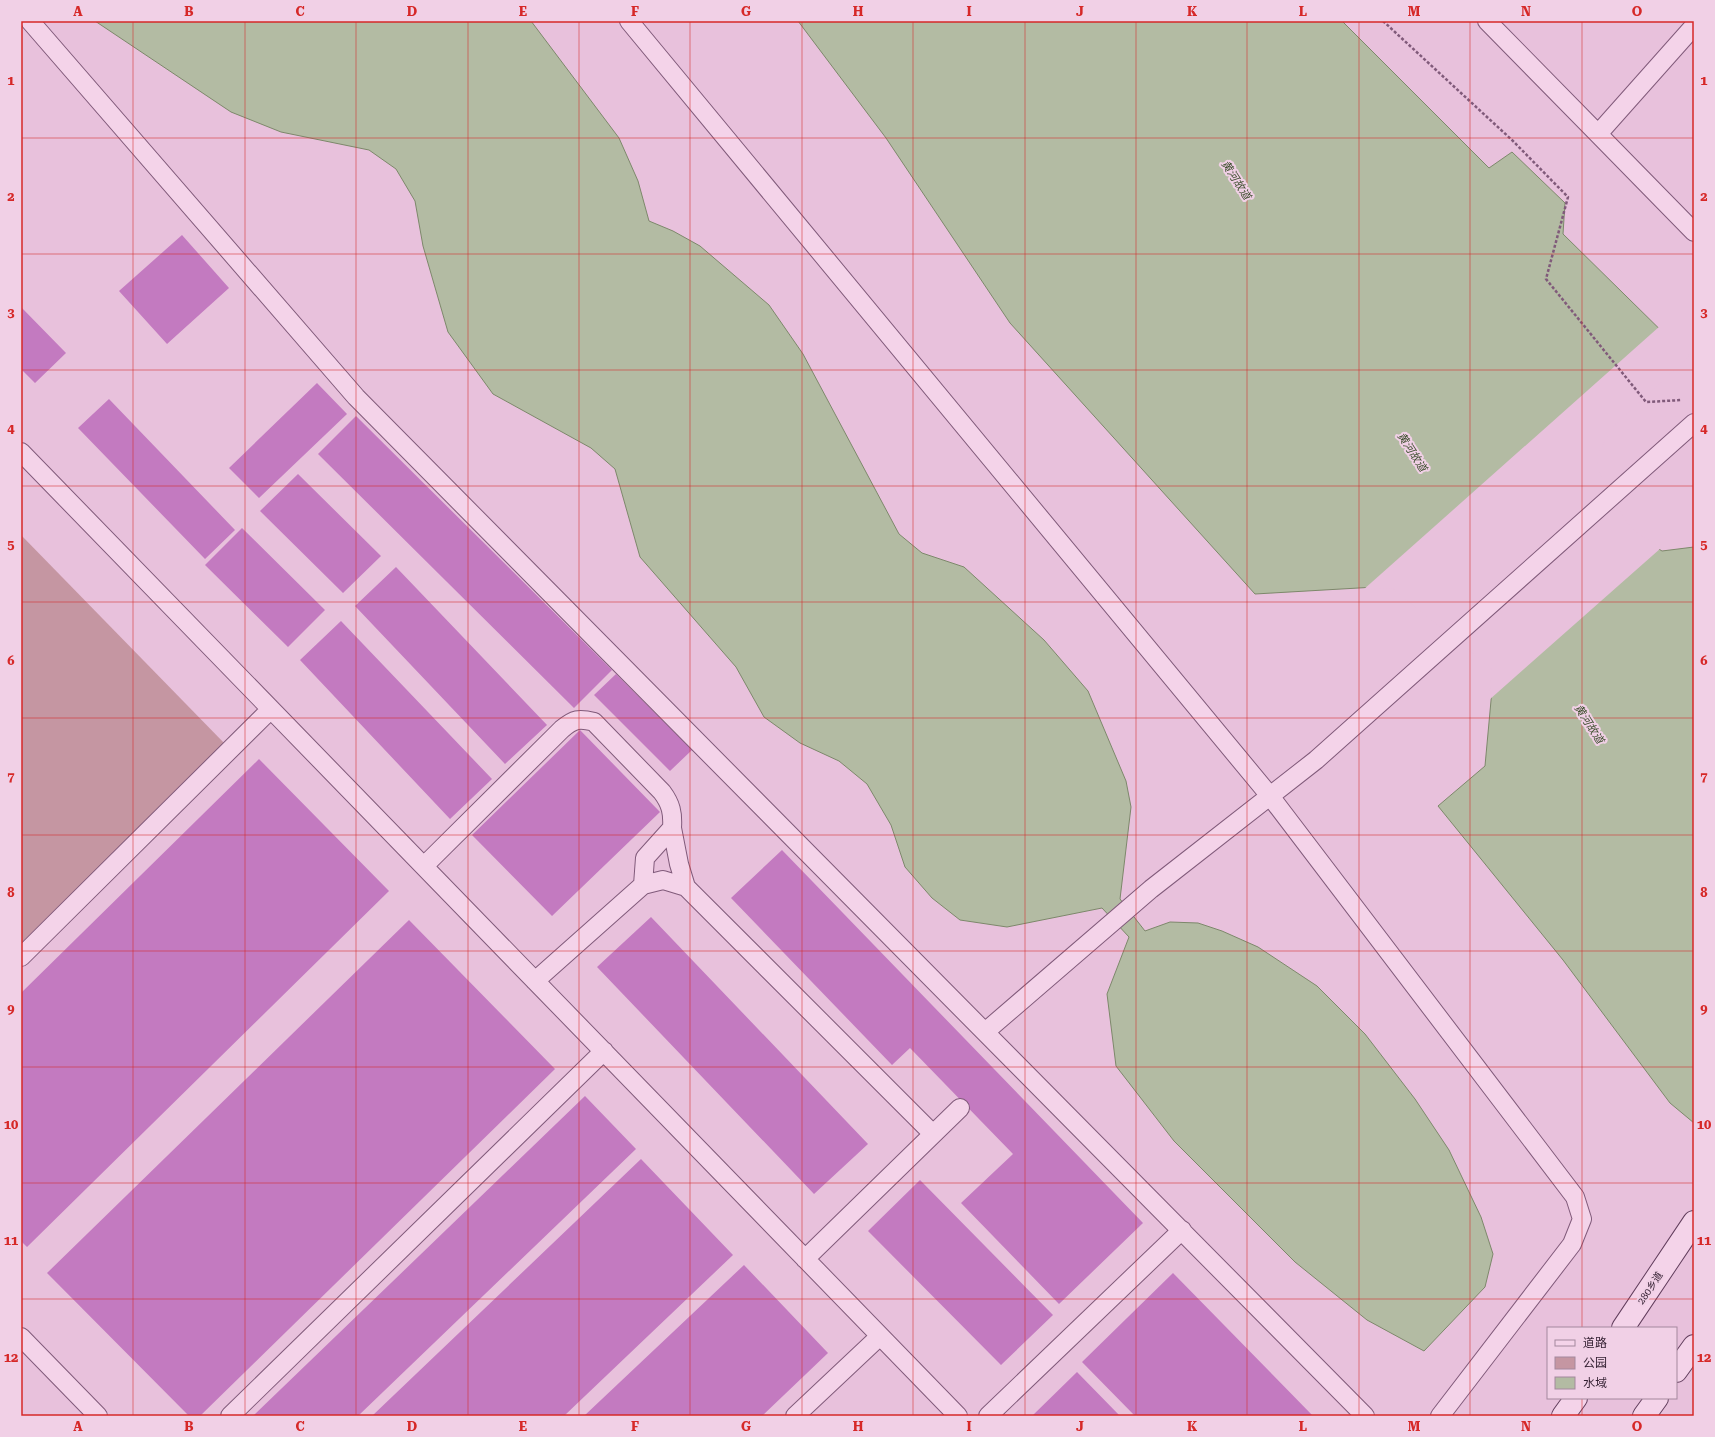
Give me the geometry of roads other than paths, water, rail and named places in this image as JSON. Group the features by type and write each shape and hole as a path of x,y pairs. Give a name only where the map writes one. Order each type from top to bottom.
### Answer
{"main road":[{"name":"280乡道","path":"1624,1327 1694,1222"},
{"path":"1677,1370 1694,1346"},
{"path":"1563,1416 1575,1399"},
{"path":"1644,1416 1656,1399"}],"lane":[{"path":"30,21 356,397 1365,1416"},
{"path":"629,21 1270,796 1575,1197 1582,1219 1572,1244 1440,1416"},
{"path":"1487,21 1694,232"},
{"path":"1598,134 1694,26"},
{"path":"985,1032 1089,940 1151,889 1316,760 1694,423"},
{"path":"21,452 958,1416"},
{"path":"21,957 271,709"},
{"path":"424,866 562,729 571,722 582,718 594,722 662,792 669,802 673,814 672,828 679,864 686,887 933,1134"},
{"path":"643,885 645,858 672,828"},
{"path":"535,981 643,885 663,880 686,887"},
{"path":"230,1416 604,1051"},
{"path":"805,1259 960,1108"},
{"path":"988,1416 1182,1230"},
{"path":"795,1416 880,1336"},
{"path":"21,1337 98,1416"}],"water":[{"path":"95,21 531,21 619,138 638,181 649,221 673,231 700,246 769,305 803,354 899,534 922,553 964,567 1044,640 1088,691 1126,781 1131,807 1120,899 1145,931 1170,922 1198,923 1222,931 1258,947 1317,986 1365,1034 1415,1099 1449,1150 1481,1217 1493,1254 1485,1287 1424,1351 1367,1320 1295,1262 1174,1141 1116,1066 1107,994 1129,937 1102,908 1007,927 960,920 932,898 905,867 891,825 867,784 839,761 800,743 764,717 736,667 640,557 615,469 591,448 493,394 448,332 423,246 415,201 396,169 369,150 281,132 231,112"},
{"name":"黄河故道","path":"798,21 1342,21 1489,168 1512,152 1565,203 1563,234 1687,356 1609,427 1594,459 1603,491 1630,531 1662,551 1694,547 1694,1123 1670,1103 1563,960 1438,806 1485,766 1494,668 1393,586 1255,594 1010,323 886,138"}]}
